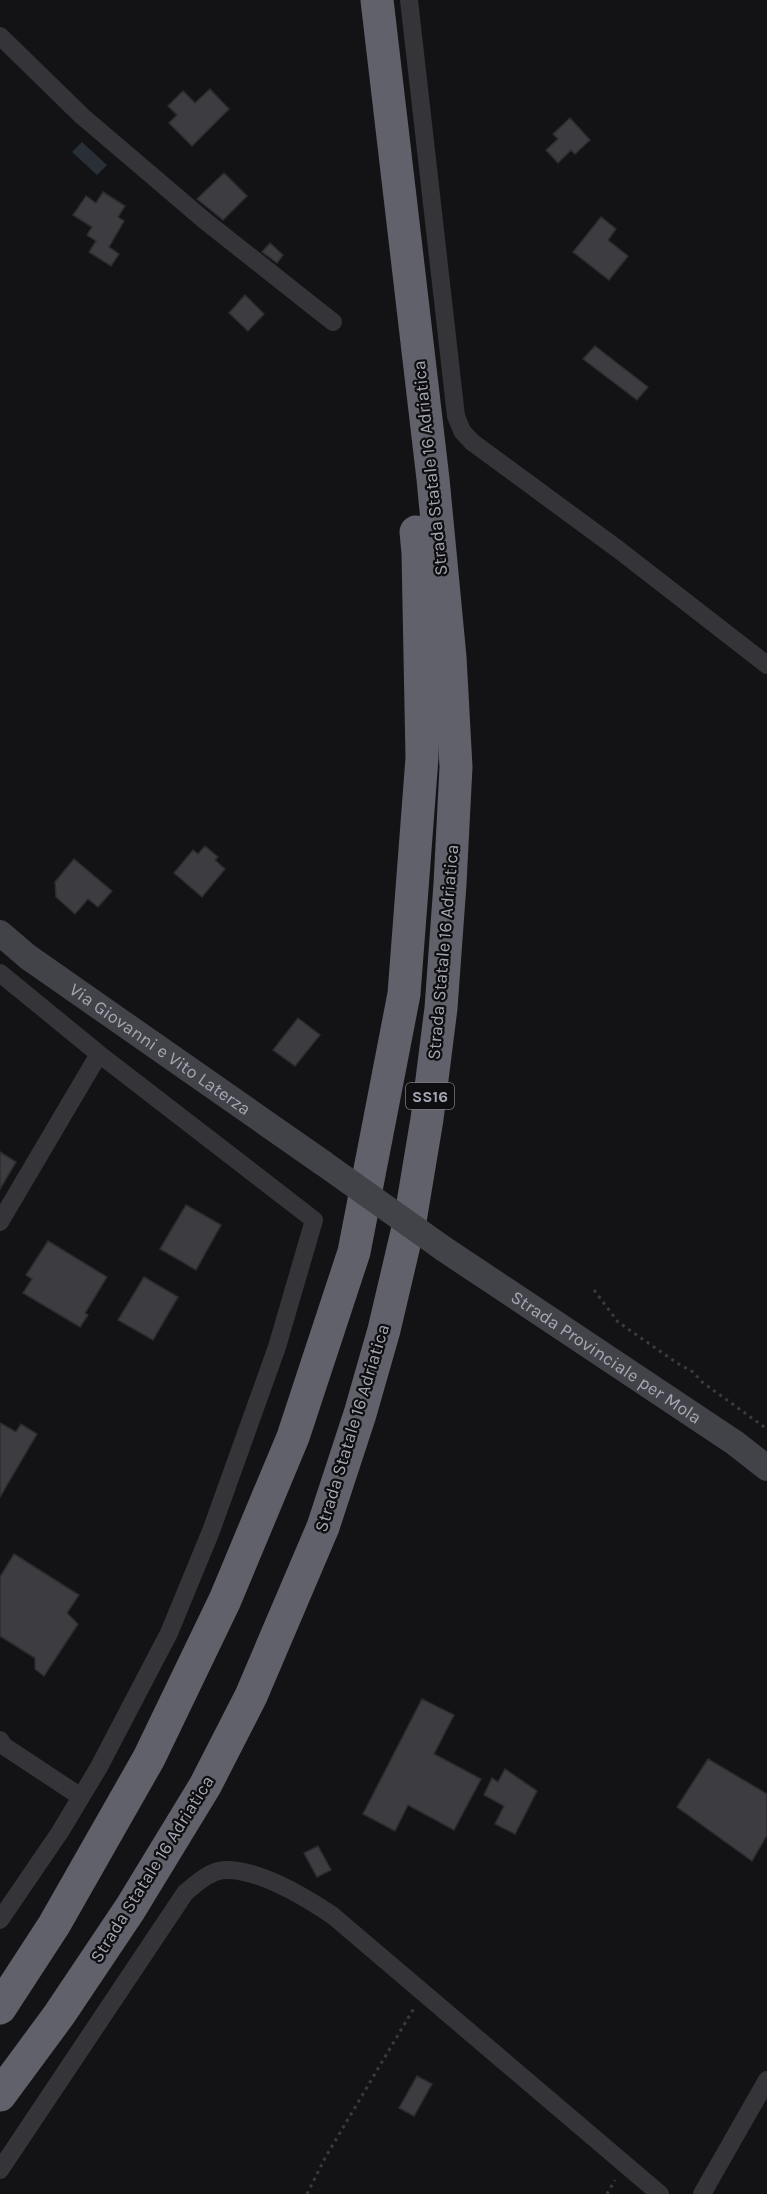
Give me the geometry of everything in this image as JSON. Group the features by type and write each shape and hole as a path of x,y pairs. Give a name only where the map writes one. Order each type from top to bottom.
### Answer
{"highway":[{"name":"Strada Statale 16 Adriatica","path":"0,2008 54,1925 149,1758 225,1600 293,1437 354,1252 404,994 422,758 418,553 398,351 355,0"},
{"name":"Strada Statale 16 Adriatica","path":"0,2095 59,2015 130,1910 205,1786 251,1696 322,1527 360,1414 384,1330 411,1215 427,1119 441,1008 456,767 450,657 432,479 377,0"}],"street":[{"path":"409,0 456,416 462,431 472,442 619,550 767,665"},
{"path":"0,36 90,123 204,220 333,322"},
{"name":"Via Giovanni e Vito Laterza","path":"0,933 28,957 444,1249"},
{"path":"0,973 99,1054 314,1220 277,1347 211,1531 169,1633 99,1767 60,1832 0,1920"},
{"path":"0,1222 99,1054"},
{"name":"Strada Provinciale per Mola","path":"444,1249 735,1443 767,1468"},
{"path":"0,1740 4,1746 81,1797"},
{"path":"0,2170 185,1893 205,1876 224,1870 248,1873 299,1893 332,1915 660,2194"},
{"path":"702,2194 767,2080"}],"path":[{"path":"594,1290 618,1322 693,1372 702,1382 767,1429"},
{"path":"307,2194 325,2158 423,1992"}],"shaded area":[{"path":"82,142 107,165 97,175 72,152"}],"building":[{"path":"210,89 229,109 192,146 169,123 177,115 168,106 183,91 195,103"},
{"path":"570,118 590,140 575,154 571,150 558,163 546,150 558,139 553,134"},
{"path":"224,173 247,196 223,220 197,199"},
{"path":"103,192 125,206 118,217 124,221 109,247 119,254 111,266 89,252 96,241 87,235 92,227 73,215 86,196 96,203"},
{"path":"601,217 616,229 608,240 628,256 609,280 573,252"},
{"path":"270,243 283,255 277,263 262,252"},
{"path":"245,295 264,314 248,331 229,313"},
{"path":"595,346 648,387 637,400 583,359"},
{"path":"205,846 218,857 215,860 225,869 202,897 174,873 193,850 198,854"},
{"path":"74,859 112,891 98,907 88,899 75,914 56,897 55,882"},
{"path":"298,1018 320,1035 295,1066 273,1050"},
{"path":"0,1152 16,1162 0,1189"},
{"path":"186,1205 221,1225 196,1270 160,1249"},
{"path":"48,1241 107,1277 85,1313 88,1315 80,1327 23,1293 32,1279 26,1275"},
{"path":"144,1277 178,1297 153,1340 118,1320"},
{"path":"0,1423 16,1432 21,1424 37,1434 0,1497"},
{"path":"14,1554 79,1595 67,1613 78,1624 44,1676 35,1669 35,1658 0,1636 0,1577"},
{"path":"422,1699 454,1715 434,1754 481,1779 454,1830 408,1805 395,1831 363,1814"},
{"path":"708,1759 767,1794 767,1835 752,1861 677,1807"},
{"path":"505,1769 537,1791 515,1834 495,1824 504,1806 484,1795 492,1778 498,1782"},
{"path":"318,1846 331,1870 317,1877 304,1853"},
{"path":"417,2076 432,2084 414,2116 399,2108"}]}
